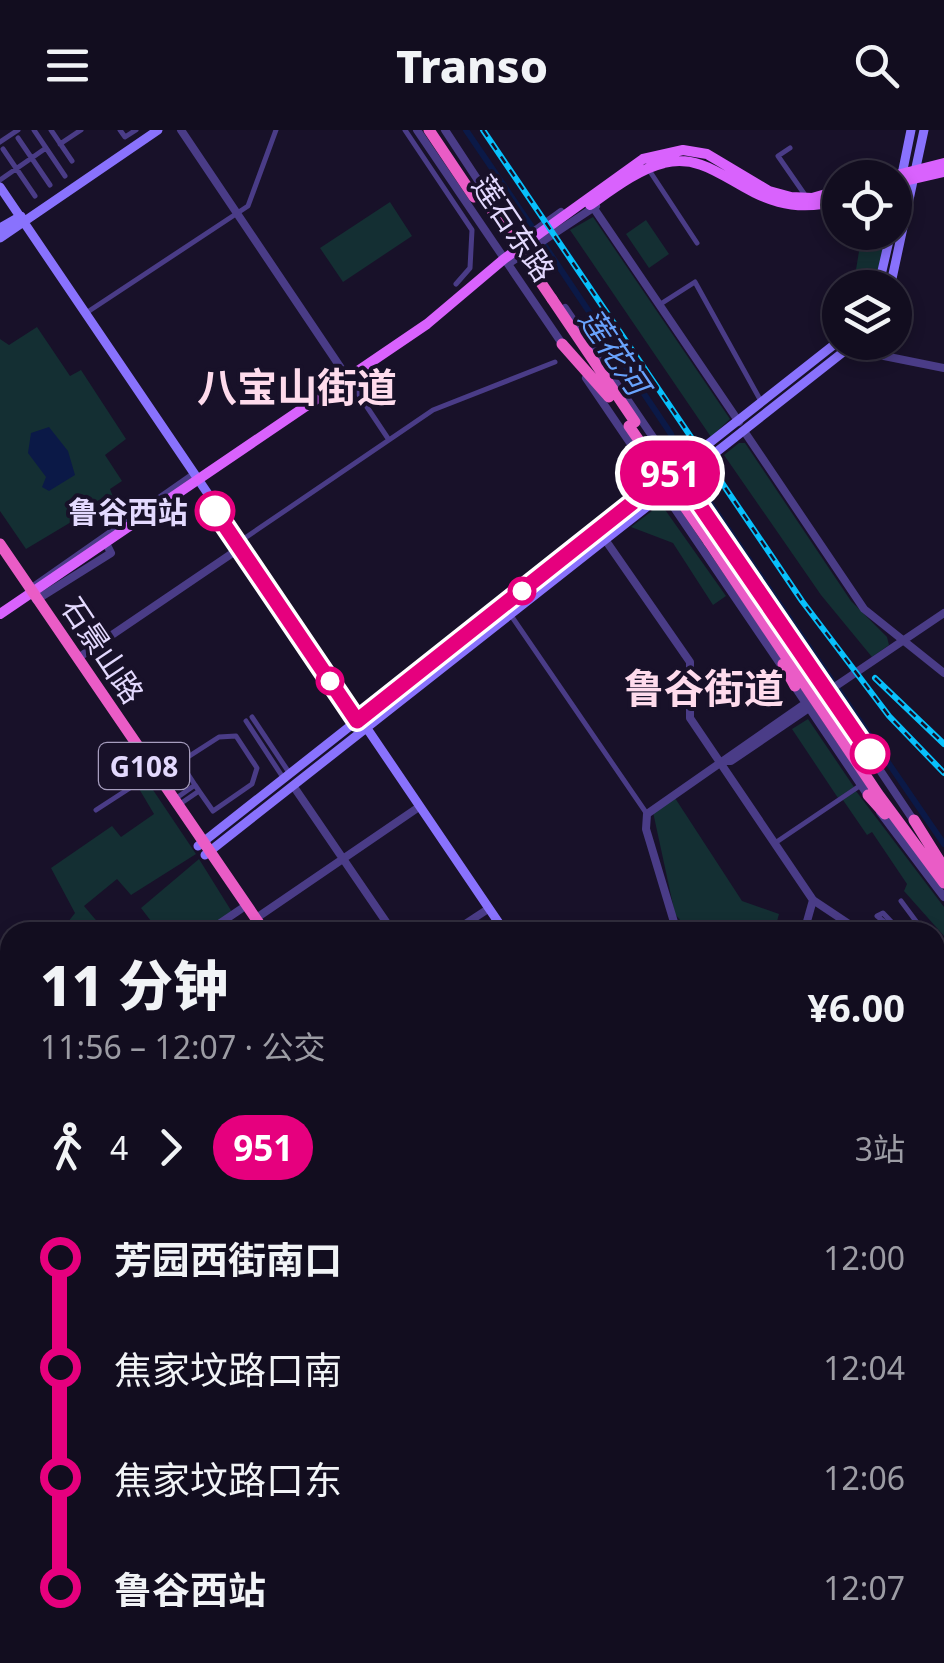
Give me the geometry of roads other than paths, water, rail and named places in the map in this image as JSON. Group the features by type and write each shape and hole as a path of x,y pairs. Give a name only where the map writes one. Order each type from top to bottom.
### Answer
{"highway":[{"name":"莲石东路","path":"429,130 477,194 711,540"},
{"name":"莲石东路","path":"441,130 477,194"},
{"path":"587,340 612,395"},
{"path":"562,344 612,395"},
{"path":"711,540 758,616 921,854"},
{"path":"711,540 944,869"},
{"name":"石景山路","path":"0,544 150,775 251,922"},
{"name":"石景山路","path":"0,552 176,802 251,922"},
{"path":"758,616 794,686"},
{"path":"807,676 857,737"},
{"path":"864,790 944,883"},
{"path":"914,820 944,869"}],"main road":[{"path":"0,238 19,220 147,130"},
{"path":"0,228 19,220 158,130"},
{"path":"907,160 911,130"},
{"path":"912,160 924,130"},
{"path":"0,622 197,481 430,329 506,261 643,160 683,150 708,154 769,190 806,198 822,194"},
{"path":"602,193 674,161 707,166 772,204 792,207 822,203"},
{"path":"912,174 944,163"},
{"path":"912,176 944,172"},
{"path":"0,187 494,922"},
{"path":"19,220 197,481"},
{"path":"742,427 822,354"},
{"path":"814,360 823,370"},
{"path":"204,849 294,786 507,609 678,474 836,360"},
{"path":"0,614 110,550 197,481"},
{"path":"204,849 287,776 604,538 661,488"},
{"path":"364,730 495,922"}],"street":[{"path":"34,130 64,176"},
{"path":"51,130 72,160"},
{"path":"60,144 81,130"},
{"path":"120,130 125,137 136,130"},
{"path":"182,130 389,440"},
{"path":"86,314 248,206 276,130"},
{"path":"405,130 472,230 470,268 456,284"},
{"name":"莲石东路","path":"417,130 864,790 944,896"},
{"name":"莲石东路","path":"441,130 944,860"},
{"path":"34,196 2,146 18,134 50,185"},
{"path":"0,187 16,168 46,148"},
{"path":"790,148 778,156 806,198"},
{"path":"648,170 697,243"},
{"path":"523,248 594,207 602,193"},
{"path":"594,207 864,609 944,673"},
{"path":"659,306 695,282 763,404"},
{"path":"904,360 944,368"},
{"path":"78,658 433,410 555,362"},
{"path":"642,459 660,446"},
{"path":"680,516 698,503"},
{"path":"604,538 690,662 690,718 814,900 846,922"},
{"path":"507,609 647,814 646,829 672,922"},
{"path":"830,693 944,616"},
{"path":"647,814 719,761 808,706"},
{"path":"249,719 287,776"},
{"path":"236,736 256,768 252,784 212,811 197,788 180,762 219,737 236,736"},
{"path":"246,752 263,741"},
{"path":"96,810 150,775"},
{"path":"294,786 386,922"},
{"path":"176,802 197,788"},
{"path":"775,843 864,790"},
{"path":"265,922 343,859 416,809"},
{"path":"807,922 814,900"},
{"path":"901,902 914,922"},
{"path":"222,922 242,909"},
{"path":"467,922 485,910"}],"water":[{"path":"49,427 68,451 75,475 49,491 42,487 46,477 28,453 31,433"}],"waterway":[{"name":"莲花河","path":"466,130 532,227"},
{"name":"莲花河","path":"545,246 671,434 680,459"},
{"name":"莲花河","path":"693,478 944,844"}],"railway":[{"path":"483,130 802,601 889,716 944,773"},
{"path":"875,678 944,744"}],"place":[{"name":"鲁谷西站","path":"215,511"}],"district":[{"name":"八宝山街道","path":"297,386"},
{"name":"鲁谷街道","path":"704,687"}]}
